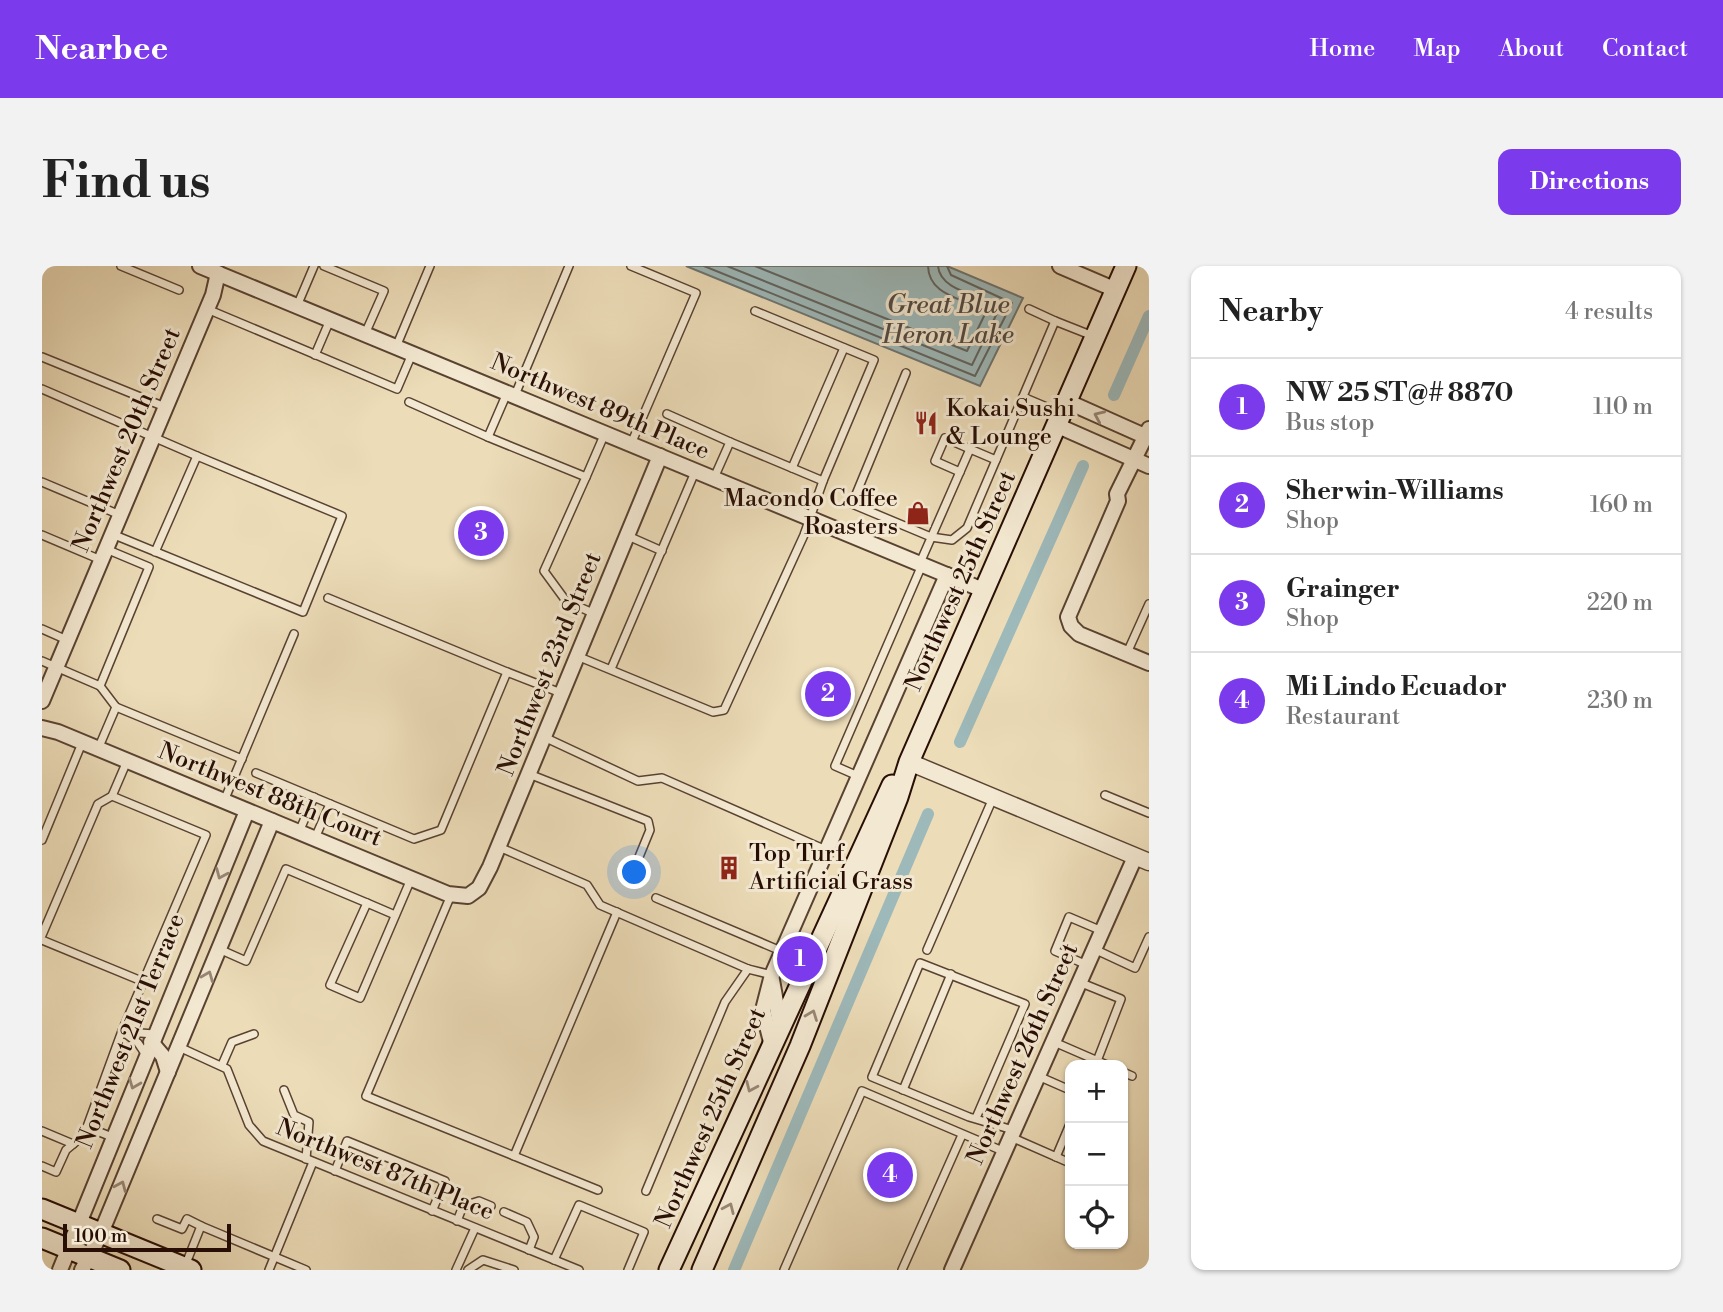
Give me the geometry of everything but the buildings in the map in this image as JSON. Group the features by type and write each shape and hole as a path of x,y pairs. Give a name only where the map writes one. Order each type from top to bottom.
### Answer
{"main road":[{"name":"Northwest 25th Street","path":"702,1270 786,1078 898,797 909,762 1126,266"},
{"name":"Northwest 25th Street","path":"669,1270 886,793 909,762"},
{"path":"780,1024 786,1078"},
{"path":"42,1209 188,1269"},
{"path":"42,1238 68,1248 85,1264 120,1270"}],"street":[{"name":"Northwest 89th Place","path":"200,266 219,270 330,320 983,590"},
{"path":"1060,266 1116,290"},
{"name":"Northwest 20th Street","path":"42,701 206,308 219,270"},
{"path":"1061,413 1148,435 1142,463 1123,498 1118,501 1068,617 1071,626 1079,634 1149,663"},
{"path":"1061,413 1114,450 1142,463"},
{"path":"1114,450 1124,427"},
{"name":"Northwest 23rd Street","path":"451,895 468,896 479,888 499,847 660,456"},
{"path":"771,1042 763,1010 781,951 947,575"},
{"name":"Northwest 88th Court","path":"42,728 98,748 451,895"},
{"path":"909,762 1142,860"},
{"name":"Northwest 21st Terrace","path":"60,1270 76,1223 247,811"},
{"name":"Northwest 21st Terrace","path":"85,1264 101,1233 272,821"},
{"name":"Northwest 26th Street","path":"952,1270 1102,931 1142,860"},
{"path":"772,975 780,1024"},
{"path":"150,1044 163,1056 168,1072"}],"lane":[{"path":"121,266 179,290"},
{"path":"145,276 149,266"},
{"path":"297,306 314,266"},
{"path":"324,266 384,291 365,334"},
{"path":"396,347 430,266"},
{"path":"488,437 511,394 569,266"},
{"path":"631,266 696,293 631,444"},
{"path":"206,308 397,389 412,354"},
{"path":"1029,309 1095,337"},
{"path":"578,656 713,712 724,710 810,517 874,360 755,311"},
{"path":"315,355 330,320"},
{"path":"906,373 852,503 931,537 952,540 964,534 1055,321"},
{"path":"792,468 844,348"},
{"path":"42,357 165,407"},
{"path":"42,389 342,516 303,612 112,534"},
{"path":"1023,397 1061,413"},
{"path":"409,402 586,477"},
{"path":"667,414 823,481"},
{"path":"595,614 566,601 544,570 605,433"},
{"path":"960,472 935,461 945,438 996,460"},
{"path":"714,478 730,442"},
{"path":"858,776 835,766 970,449"},
{"path":"155,552 197,456"},
{"path":"611,669 696,471"},
{"path":"42,482 120,515"},
{"path":"42,535 149,566 100,686"},
{"path":"627,536 662,551"},
{"path":"328,598 562,694"},
{"path":"1127,654 1149,604"},
{"path":"42,629 68,640"},
{"path":"224,802 294,634"},
{"path":"42,662 100,686 116,707 242,759"},
{"path":"256,773 414,839 441,830 507,672"},
{"path":"98,748 116,707"},
{"path":"544,737 638,781 662,778 826,850"},
{"path":"42,840 82,742"},
{"path":"42,935 98,804 112,796 127,761"},
{"path":"529,774 648,821 650,830 632,874"},
{"path":"1105,794 1149,813"},
{"path":"42,1166 56,1172 66,1150 87,1127 94,1101 122,1031 206,835 112,796"},
{"path":"299,833 314,797"},
{"path":"927,950 993,798"},
{"path":"315,839 330,804"},
{"path":"499,847 587,885 600,905 748,969 772,975"},
{"path":"219,949 246,961 286,869 395,915"},
{"path":"367,903 330,985 360,998 411,878"},
{"path":"451,895 366,1096 598,1190"},
{"path":"656,898 781,951"},
{"path":"514,1156 617,912"},
{"path":"1087,965 1055,951 1069,917 1102,931"},
{"path":"1094,949 1135,968 1149,937"},
{"path":"42,940 144,982"},
{"path":"976,1118 1025,1004 920,963 872,1077 1012,1133 1065,1161"},
{"path":"646,1191 725,1002 748,969"},
{"path":"903,1090 951,974"},
{"path":"1079,982 1121,999 1097,1060"},
{"path":"122,1031 150,1044"},
{"path":"122,1031 138,1043 150,1044"},
{"path":"179,1047 222,1065 232,1042 254,1034"},
{"path":"1053,1042 1095,1060"},
{"name":"Northwest 87th Place","path":"222,1065 231,1076 252,1132 263,1142 579,1270"},
{"path":"1128,1074 1132,1076"},
{"path":"1038,1076 1065,1088"},
{"path":"269,1270 309,1161 309,1122 294,1115 284,1090"},
{"path":"784,1270 862,1091 1004,1152"},
{"path":"87,1127 112,1137"},
{"path":"42,1131 73,1144"},
{"path":"902,1270 962,1135"},
{"path":"1056,1157 1065,1136"},
{"path":"335,1171 347,1141 445,1181 432,1211"},
{"path":"457,1221 463,1206 479,1201 491,1206"},
{"path":"554,1260 579,1205 644,1232 628,1270"},
{"path":"504,1212 527,1222 534,1237 529,1250"},
{"path":"157,1219 182,1229 187,1219 306,1270"},
{"path":"188,1269 201,1226"},
{"path":"456,1270 475,1228"},
{"path":"468,1270 483,1260 513,1270"}],"water":[{"name":"Great Blue Heron Lake","path":"686,266 947,266 1023,298 980,386"}],"waterway":[{"path":"1114,395 1149,316"},
{"path":"960,742 1083,466"},
{"path":"734,1270 928,814"}],"place":[{"name":"Kokai Sushi & Lounge","path":"926,423"},
{"name":"Macondo Coffee Roasters","path":"918,513"},
{"name":"Grainger","path":"481,533"},
{"name":"Sherwin-Williams","path":"828,694"},
{"name":"Top Turf Artificial Grass","path":"729,868"},
{"name":"NW 25 ST@# 8870","path":"800,959"},
{"name":"Mi Lindo Ecuador","path":"890,1175"}]}
